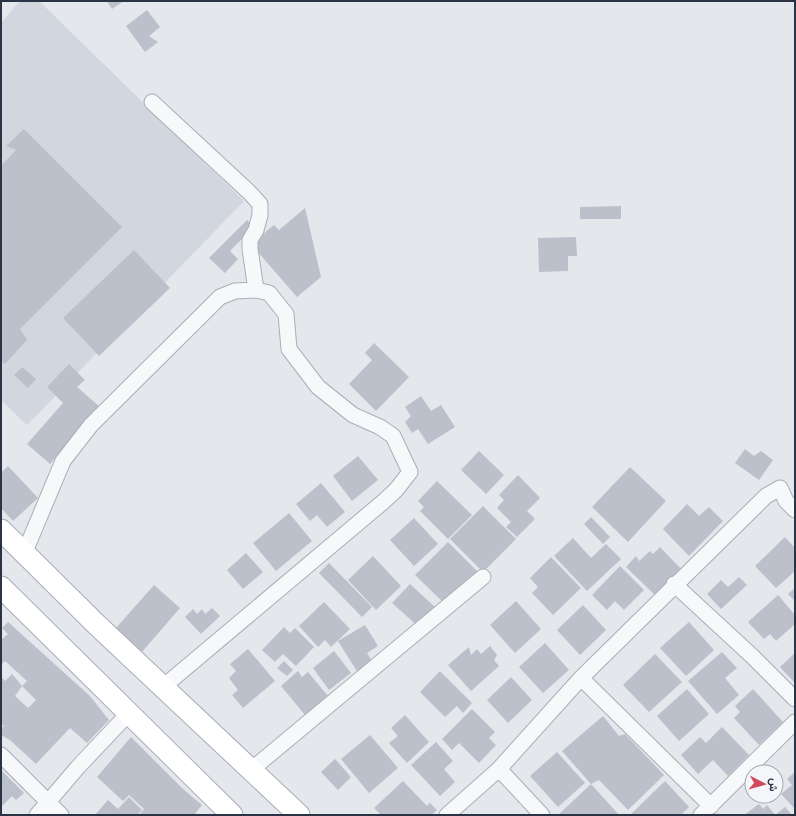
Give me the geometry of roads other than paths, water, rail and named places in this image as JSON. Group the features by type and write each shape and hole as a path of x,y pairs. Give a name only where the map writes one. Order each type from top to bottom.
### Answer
{"street":[{"path":"152,102 260,204 258,222 250,240 256,290"},
{"path":"24,554 63,461 91,425 220,297 235,291 256,290 269,293 286,314 289,348 318,387 353,415 393,436 410,472 396,490 383,502 163,687"},
{"path":"447,815 499,769 581,678 674,584 766,496 780,488 786,501 795,510"},
{"path":"1,530 24,554 163,687 299,815"},
{"path":"251,770 484,577"},
{"path":"674,584 752,656 795,699"},
{"path":"1,588 232,815"},
{"path":"581,678 706,810 795,722"},
{"path":"36,815 128,713"},
{"path":"1,756 61,815"},
{"path":"499,769 542,815"}]}
